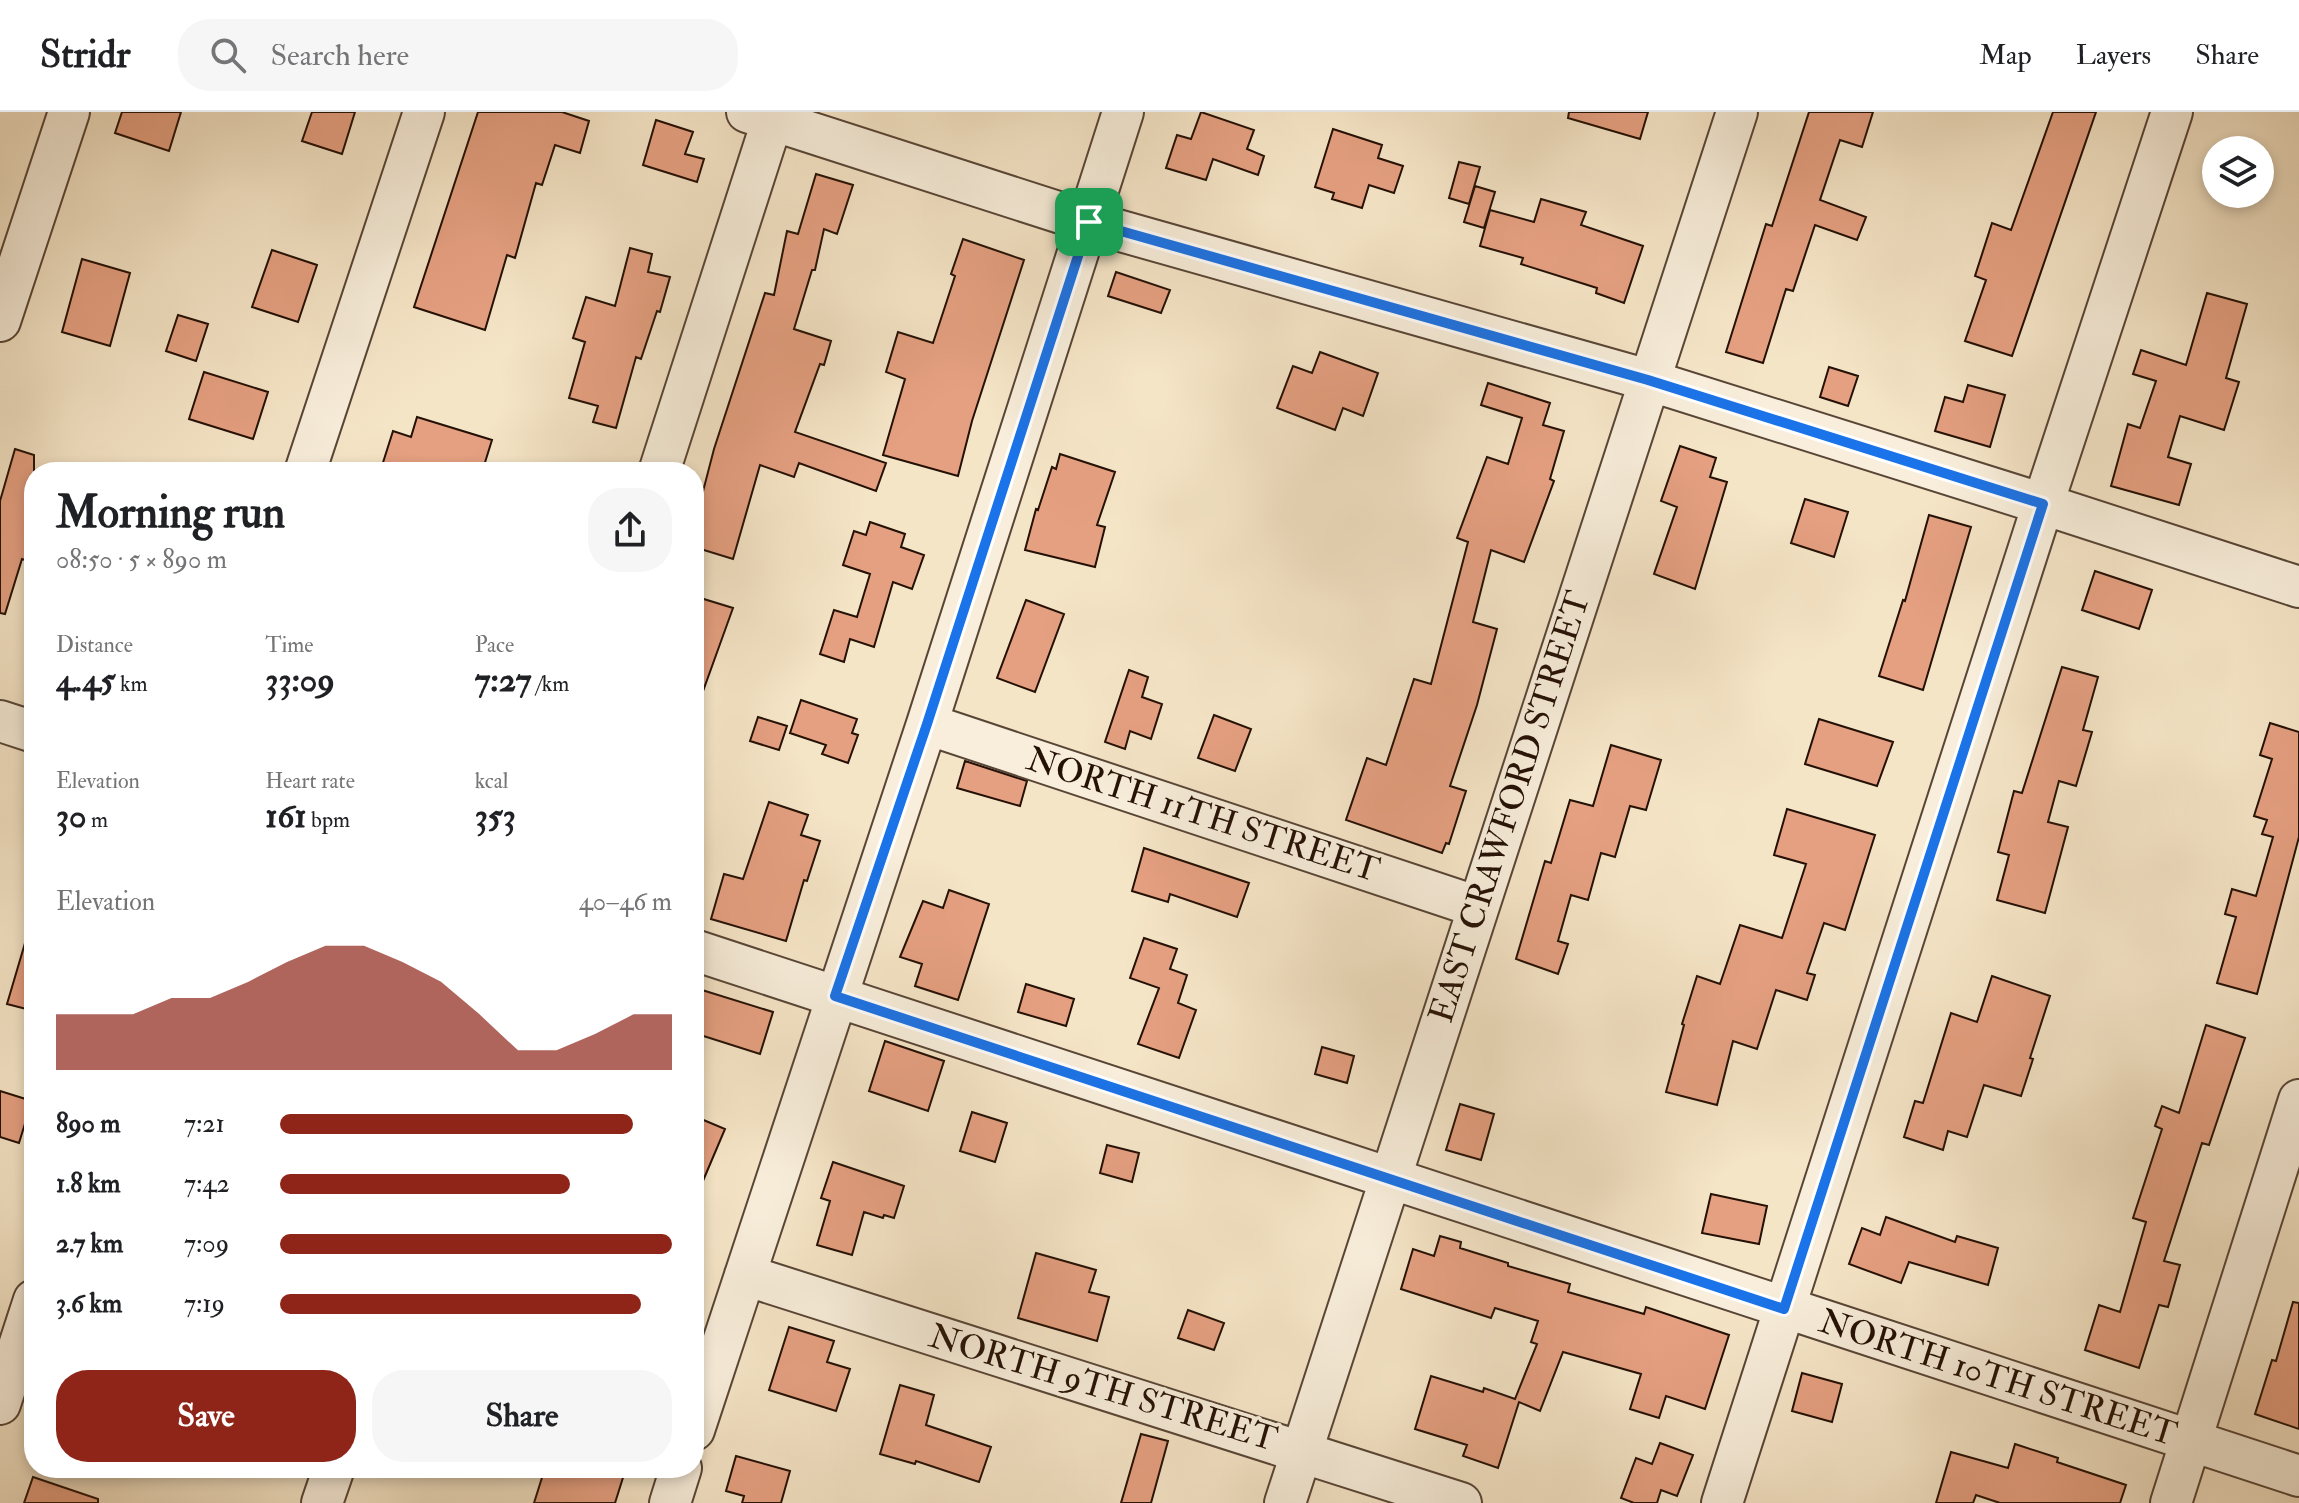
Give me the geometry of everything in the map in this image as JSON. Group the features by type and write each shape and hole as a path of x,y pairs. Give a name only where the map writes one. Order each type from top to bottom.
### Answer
{"street":[{"path":"0,321 8,268 69,112"},
{"path":"308,462 424,112"},
{"path":"704,1400 927,724 1123,112"},
{"name":"EAST CRAWFORD STREET","path":"1285,1503 1737,112"},
{"path":"1722,1503 2172,112"},
{"path":"662,462 765,115 1089,222 1648,380 2299,587"},
{"path":"0,721 24,729"},
{"name":"NORTH 11TH STREET","path":"927,724 1478,907"},
{"name":"NORTH 10TH STREET","path":"704,953 2299,1476"},
{"path":"2171,1503 2299,1100"},
{"name":"NORTH 9TH STREET","path":"745,1275 1461,1503"},
{"path":"0,1404 24,1331"},
{"path":"322,1503 331,1478"},
{"path":"670,1503 678,1478"}],"building":[{"path":"122,112 181,112 169,151 115,133"},
{"path":"312,112 355,112 342,154 302,141"},
{"path":"478,112 562,112 589,121 580,153 555,145 542,185 536,183 515,258 507,255 485,330 414,307"},
{"path":"1201,112 1254,130 1247,149 1264,156 1258,175 1213,159 1206,180 1166,168 1177,135 1191,139"},
{"path":"1569,112 1648,112 1640,139 1568,118"},
{"path":"1809,112 1873,112 1862,147 1840,140 1820,200 1866,217 1857,240 1815,225 1793,291 1786,289 1763,363 1726,352 1766,224 1772,226"},
{"path":"2053,112 2096,112 2012,356 1965,341 1986,280 1975,276 1992,223 2011,230"},
{"path":"656,120 693,132 685,154 704,159 697,182 643,165"},
{"path":"1333,129 1382,145 1378,158 1403,166 1394,193 1369,185 1362,208 1332,199 1334,193 1315,187"},
{"path":"1459,162 1480,167 1469,204 1449,198"},
{"path":"816,174 853,185 837,234 824,229 815,270 812,270 794,329 831,341 795,432 886,463 876,491 799,463 794,477 760,465 733,559 704,550 704,488 765,293 774,295 787,231 798,234"},
{"path":"1475,186 1495,192 1484,228 1464,222"},
{"path":"1541,199 1586,212 1581,225 1643,246 1624,303 1596,293 1597,288 1521,264 1523,258 1480,246 1490,210 1534,222"},
{"path":"963,239 1024,260 972,421 958,476 883,455 905,379 886,372 898,332 933,343 955,276 951,274"},
{"path":"630,248 652,254 648,272 670,277 641,359 636,357 616,428 593,422 598,406 569,398 585,342 573,338 586,297 615,306"},
{"path":"272,250 317,265 298,322 252,307"},
{"path":"82,259 130,273 110,346 62,332"},
{"path":"1116,272 1170,290 1161,313 1108,296"},
{"path":"2207,293 2247,304 2226,378 2239,382 2224,430 2180,416 2168,457 2191,464 2179,505 2111,486 2128,424 2140,428 2156,381 2133,374 2141,350 2186,365"},
{"path":"178,315 208,324 196,361 166,351"},
{"path":"1320,352 1378,373 1363,416 1343,408 1335,430 1277,408 1293,366 1312,373"},
{"path":"1829,367 1858,376 1848,406 1820,397"},
{"path":"204,372 268,392 253,439 189,419"},
{"path":"1488,383 1550,403 1543,425 1564,431 1550,479 1554,481 1524,562 1491,550 1473,622 1497,629 1477,705 1450,786 1466,791 1449,844 1446,843 1442,853 1346,820 1367,758 1386,765 1414,679 1431,684 1468,542 1457,538 1487,457 1508,464 1522,418 1481,405"},
{"path":"1968,385 2005,395 1990,447 1935,431 1945,397 1963,402"},
{"path":"417,417 492,440 485,462 383,462 393,431 411,437"},
{"path":"1680,446 1716,458 1710,477 1727,482 1695,589 1654,574 1677,507 1661,501"},
{"path":"15,449 34,455 34,462 24,462 24,560 5,614 0,613 0,501"},
{"path":"1060,454 1115,472 1097,525 1105,527 1095,567 1025,550 1036,509"},
{"path":"1805,499 1848,512 1834,557 1791,543"},
{"path":"1929,515 1971,527 1923,690 1879,676 1905,601"},
{"path":"870,522 905,534 901,547 924,555 912,589 893,582 874,647 850,639 844,662 820,654 834,610 857,617 870,574 843,565 854,531 866,535"},
{"path":"2095,571 2152,590 2139,629 2082,610"},
{"path":"704,599 733,608 704,688"},
{"path":"1026,600 1064,614 1035,692 997,678"},
{"path":"2062,667 2098,677 2083,730 2092,732 2076,786 2059,781 2048,822 2068,827 2045,913 1997,900 2009,855 1998,852 2014,791 2022,793"},
{"path":"1129,670 1148,677 1142,697 1162,704 1151,739 1130,731 1125,749 1105,742"},
{"path":"801,700 857,719 852,733 858,735 848,763 822,754 826,745 790,733"},
{"path":"1214,715 1251,729 1235,771 1198,758"},
{"path":"758,717 787,726 779,750 750,741"},
{"path":"1819,719 1893,742 1877,786 1805,764"},
{"path":"2270,723 2299,732 2299,837 2257,994 2217,983 2236,917 2225,914 2232,889 2256,896 2273,837 2262,834 2267,820 2254,816 2272,759 2260,755"},
{"path":"1611,745 1661,760 1646,810 1630,806 1615,857 1601,853 1588,900 1571,895 1558,941 1568,944 1558,974 1516,959 1545,861 1551,863 1570,800 1593,806"},
{"path":"965,761 1027,781 1020,806 957,788"},
{"path":"769,802 808,815 801,835 820,841 807,881 804,880 786,941 711,919 724,874 743,879"},
{"path":"1787,809 1875,835 1845,930 1824,923 1807,973 1815,975 1807,1000 1776,990 1757,1049 1733,1041 1717,1105 1666,1092 1697,976 1720,984 1740,925 1782,938 1806,864 1774,855"},
{"path":"1144,848 1249,883 1237,917 1170,894 1168,902 1132,891"},
{"path":"949,890 989,904 958,1000 915,986 922,964 900,957 923,901 943,908"},
{"path":"1144,938 1177,949 1170,969 1187,975 1178,1003 1196,1010 1179,1058 1138,1044 1159,988 1130,978"},
{"path":"24,947 24,1008 7,1004"},
{"path":"1992,976 2050,996 2021,1096 1984,1085 1967,1137 1948,1131 1943,1150 1904,1137 1915,1101 1923,1103 1951,1013 1977,1022"},
{"path":"1026,984 1074,999 1066,1026 1018,1012"},
{"path":"704,991 773,1012 760,1054 704,1036"},
{"path":"2206,1025 2245,1038 2209,1145 2202,1143 2164,1261 2180,1265 2168,1307 2159,1305 2139,1368 2085,1350 2099,1305 2120,1312 2146,1222 2133,1218 2162,1129 2155,1126 2162,1106 2179,1113"},
{"path":"885,1041 944,1061 928,1111 869,1091"},
{"path":"1322,1047 1354,1056 1347,1083 1315,1074"},
{"path":"0,1091 24,1098 24,1127 19,1143 0,1137"},
{"path":"1460,1104 1494,1114 1481,1160 1446,1150"},
{"path":"972,1112 1007,1123 995,1162 960,1151"},
{"path":"704,1120 725,1129 704,1178"},
{"path":"1107,1145 1139,1153 1132,1182 1100,1173"},
{"path":"833,1162 904,1186 894,1218 864,1212 852,1255 817,1245 830,1201 821,1198"},
{"path":"1711,1194 1767,1206 1759,1244 1702,1233"},
{"path":"1886,1217 1955,1242 1957,1236 1998,1248 1988,1285 1909,1262 1901,1283 1849,1264 1862,1228 1880,1235"},
{"path":"1440,1236 1461,1242 1460,1248 1508,1263 1508,1266 1570,1284 1568,1292 1644,1314 1646,1307 1729,1335 1705,1409 1666,1396 1659,1418 1630,1409 1641,1374 1563,1352 1540,1411 1519,1402 1498,1468 1463,1456 1467,1445 1415,1429 1431,1376 1483,1392 1484,1388 1515,1399 1537,1344 1531,1342 1538,1321 1495,1308 1491,1318 1401,1289 1413,1249 1434,1256"},
{"path":"1036,1253 1096,1270 1089,1292 1109,1297 1097,1341 1018,1318"},
{"path":"2293,1302 2299,1303 2299,1429 2255,1414 2272,1360 2276,1361"},
{"path":"1188,1310 1224,1323 1214,1350 1178,1338"},
{"path":"789,1327 834,1341 827,1362 850,1369 836,1411 769,1390"},
{"path":"1802,1373 1842,1384 1832,1422 1792,1411"},
{"path":"900,1385 934,1395 926,1425 991,1447 979,1482 916,1461 915,1464 880,1454"},
{"path":"1141,1434 1168,1441 1151,1503 1121,1503"},
{"path":"1660,1443 1693,1455 1677,1496 1661,1490 1657,1503 1634,1503 1621,1498 1636,1458 1652,1464"},
{"path":"2015,1444 2126,1485 2120,1503 2000,1503 1976,1495 1973,1503 1936,1503 1951,1452 2008,1468"},
{"path":"736,1456 790,1471 781,1503 742,1503 744,1496 726,1491"},
{"path":"33,1478 98,1499 98,1503 24,1503"},
{"path":"542,1478 623,1478 615,1503 534,1503"}],"route":[{"path":"1089,222 1648,380 2043,504 1784,1309 835,996 927,724 1089,222"}]}
